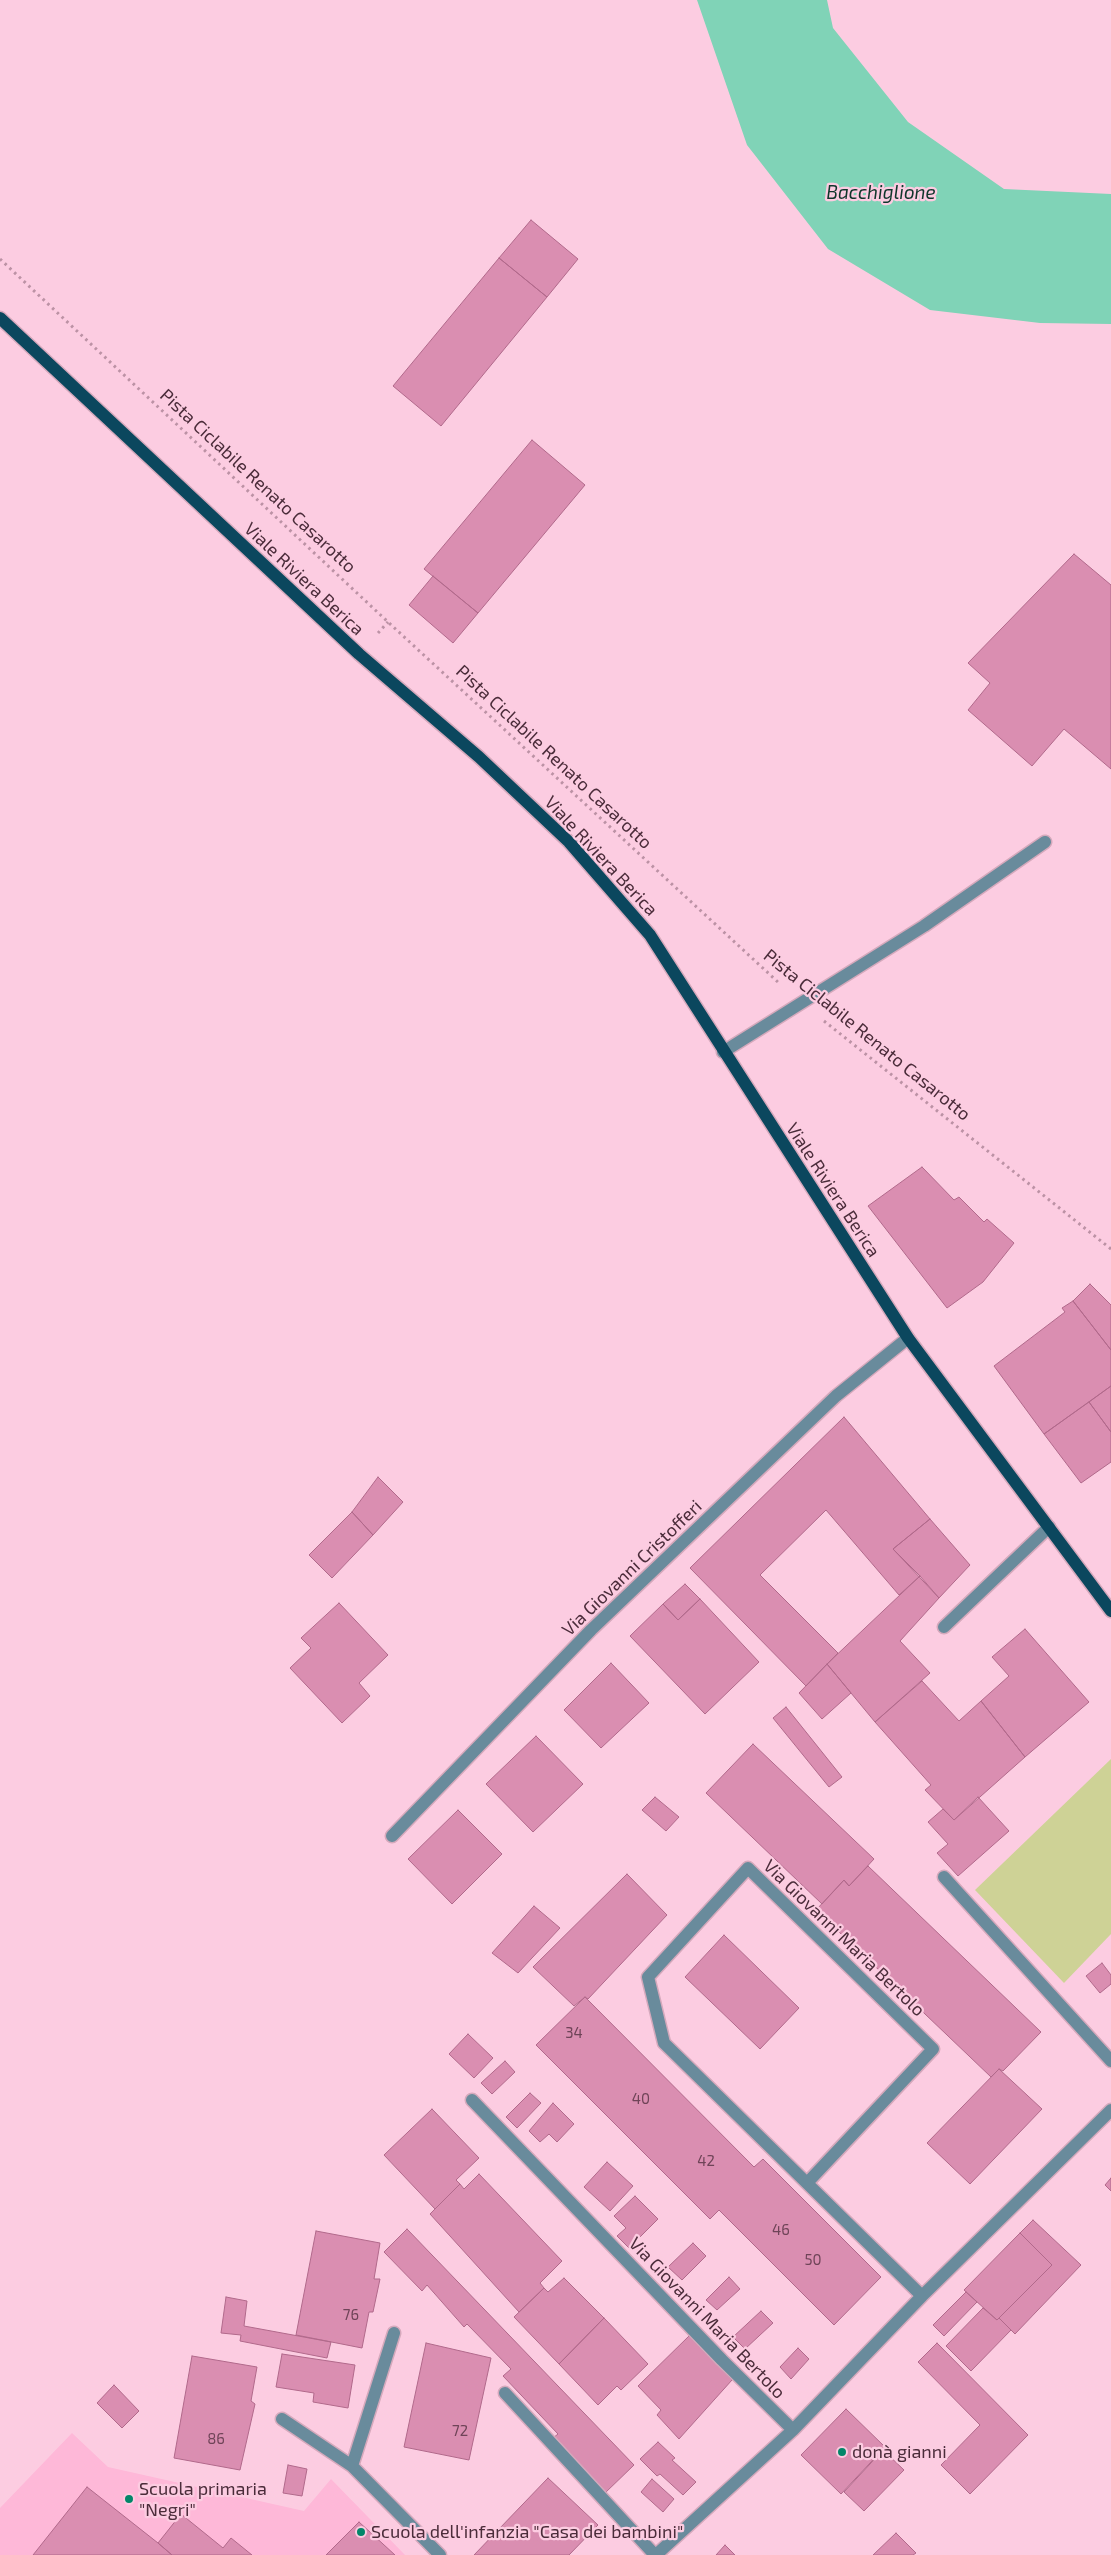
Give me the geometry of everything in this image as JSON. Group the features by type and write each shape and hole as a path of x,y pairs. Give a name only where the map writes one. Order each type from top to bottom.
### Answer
{"main road":[{"name":"Viale Riviera Berica","path":"0,318 359,654 479,757 569,842 650,935 723,1052 908,1338 1111,1611"}],"street":[{"path":"723,1052 924,926 1045,842"},
{"name":"Via Giovanni Cristofferi","path":"392,1836 605,1617 836,1396 908,1338"},
{"path":"944,1627 1049,1526"},
{"name":"Via Giovanni Maria Bertolo","path":"808,2182 933,2049 748,1868 648,1977 664,2043 808,2182 922,2296"},
{"path":"944,1877 1111,2061"},
{"name":"Via Giovanni Maria Bertolo","path":"472,2100 722,2360 793,2430"},
{"path":"505,2393 656,2555 793,2430 922,2296 1111,2110"},
{"path":"352,2466 394,2333"},
{"path":"282,2419 352,2466 440,2555"}],"path":[{"name":"Pista Ciclabile Renato Casarotto","path":"0,259 395,629 802,1004 1111,1249"}],"shaded area":[{"path":"1111,1759 1111,1934 1064,1983 975,1890"},
{"name":"Scuola primaria \"Negri\"","path":"72,2433 108,2467 304,2511 331,2479 405,2555 0,2555 0,2508"}],"water":[{"name":"Bacchiglione","path":"697,0 827,0 833,28 908,122 1004,189 1111,194 1111,324 1040,323 930,310 828,249 747,145"}],"building":[{"path":"531,220 578,259 547,297 499,258"},
{"path":"499,258 547,297 441,426 393,386"},
{"path":"532,440 585,485 478,613 424,569"},
{"path":"1074,554 1111,585 1111,769 1064,729 1032,766 968,710 990,683 968,663"},
{"path":"433,576 478,613 453,643 409,605"},
{"path":"922,1167 954,1200 959,1197 984,1222 987,1219 1014,1243 983,1282 947,1308 868,1206"},
{"path":"1090,1284 1111,1305 1111,1350 1073,1301"},
{"path":"1073,1301 1111,1350 1111,1386 1044,1434 994,1366 1065,1312 1062,1308"},
{"path":"1111,1386 1111,1432 1089,1402"},
{"path":"1089,1402 1111,1432 1111,1462 1081,1483 1044,1434"},
{"path":"844,1417 930,1519 893,1549 920,1576 899,1595 826,1510 760,1575 838,1653 806,1686 690,1568"},
{"path":"378,1477 403,1502 373,1535 352,1512"},
{"path":"352,1512 373,1535 332,1578 309,1555"},
{"path":"930,1519 970,1565 939,1598 893,1549"},
{"path":"920,1576 939,1598 900,1641 930,1673 875,1722 827,1664"},
{"path":"685,1584 700,1599 678,1620 663,1604"},
{"path":"700,1599 759,1662 705,1714 630,1636 663,1604 678,1620"},
{"path":"339,1603 388,1655 359,1683 370,1696 342,1723 290,1668 311,1648 301,1638"},
{"path":"1025,1629 1089,1702 1025,1757 981,1701 1009,1676 992,1657"},
{"path":"611,1663 649,1703 601,1748 564,1710"},
{"path":"827,1664 851,1693 822,1719 799,1693"},
{"path":"922,1681 959,1721 981,1701 1025,1757 954,1820 925,1790 931,1785 875,1722"},
{"path":"786,1707 842,1777 829,1787 773,1718"},
{"path":"536,1736 583,1784 533,1832 486,1784"},
{"path":"753,1744 874,1859 849,1886 844,1880 822,1904 706,1793"},
{"path":"655,1797 679,1817 666,1831 642,1810"},
{"path":"978,1797 1009,1831 958,1876 937,1853 948,1844 928,1822 943,1809 954,1820"},
{"path":"458,1810 502,1854 452,1904 408,1859"},
{"path":"868,1866 1041,2032 1003,2071 999,2069 991,2077 816,1910 844,1880 849,1886"},
{"path":"627,1874 667,1915 588,1999 585,1997 574,2006 533,1967"},
{"path":"534,1906 560,1928 518,1973 492,1953"},
{"path":"724,1935 799,2008 760,2049 685,1977"},
{"path":"1102,1963 1111,1975 1111,1984 1100,1993 1086,1976"},
{"path":"585,1997 754,2167 763,2159 881,2277 834,2325 719,2210 710,2219 536,2045"},
{"path":"468,2034 493,2058 474,2078 449,2054"},
{"path":"505,2061 515,2072 492,2094 481,2083"},
{"path":"999,2069 1042,2109 970,2184 927,2143"},
{"path":"530,2093 541,2103 517,2128 506,2117"},
{"path":"553,2103 574,2124 557,2142 549,2134 540,2142 529,2131"},
{"path":"432,2109 479,2158 456,2180 460,2184 435,2209 384,2155"},
{"path":"607,2162 633,2186 610,2211 584,2187"},
{"path":"479,2174 562,2261 540,2283 544,2288 519,2312 430,2214 460,2184 464,2189"},
{"path":"1111,2178 1111,2191 1105,2185"},
{"path":"635,2196 658,2219 629,2248 617,2236 626,2228 614,2216"},
{"path":"1033,2220 1081,2265 1015,2334 999,2318 1052,2265 1020,2233"},
{"path":"407,2229 634,2465 605,2493 553,2438 558,2434 503,2376 511,2369 467,2324 464,2327 427,2285 422,2291 384,2252"},
{"path":"316,2231 380,2243 374,2279 380,2279 373,2312 369,2312 362,2348 296,2335"},
{"path":"1020,2233 1052,2265 997,2320 964,2290"},
{"path":"693,2243 706,2256 682,2280 668,2267"},
{"path":"729,2277 740,2289 717,2310 706,2300"},
{"path":"564,2278 604,2318 559,2364 514,2317 544,2288 548,2292"},
{"path":"966,2292 977,2302 944,2336 933,2325"},
{"path":"226,2297 247,2301 244,2326 331,2342 327,2358 240,2341 241,2335 221,2333"},
{"path":"983,2308 997,2320 999,2318 1011,2330 971,2371 946,2346"},
{"path":"761,2311 773,2323 745,2349 733,2337"},
{"path":"604,2318 648,2364 621,2390 617,2386 598,2405 559,2364"},
{"path":"689,2336 732,2380 679,2439 657,2415 661,2410 638,2386"},
{"path":"426,2343 491,2358 469,2460 404,2447"},
{"path":"937,2343 1028,2435 970,2494 941,2465 980,2425 918,2362"},
{"path":"798,2348 809,2359 791,2379 780,2367"},
{"path":"282,2354 355,2365 348,2408 313,2402 314,2393 276,2387"},
{"path":"192,2356 257,2367 251,2401 255,2404 240,2470 174,2458"},
{"path":"114,2385 139,2411 122,2428 97,2403"},
{"name":"donà gianni","path":"846,2409 885,2447 841,2494 801,2455"},
{"path":"658,2442 675,2458 672,2460 696,2482 683,2495 660,2474 657,2476 640,2459"},
{"path":"883,2450 904,2470 864,2511 844,2492"},
{"path":"288,2465 307,2469 302,2496 283,2493"},
{"path":"548,2478 598,2525 569,2555 474,2555"},
{"path":"652,2479 674,2499 663,2512 641,2492"},
{"path":"87,2487 158,2543 172,2555 33,2555"},
{"path":"181,2514 223,2548 231,2538 252,2555 172,2555 158,2543"},
{"path":"359,2522 395,2555 326,2555"},
{"path":"896,2533 916,2553 913,2555 873,2555"},
{"path":"725,2545 735,2555 716,2555"}],"place":[{"name":"donà gianni","path":"842,2452"},
{"name":"Scuola primaria \"Negri\"","path":"129,2499"},
{"name":"Scuola dell'infanzia \"Casa dei bambini\"","path":"361,2532"}]}
